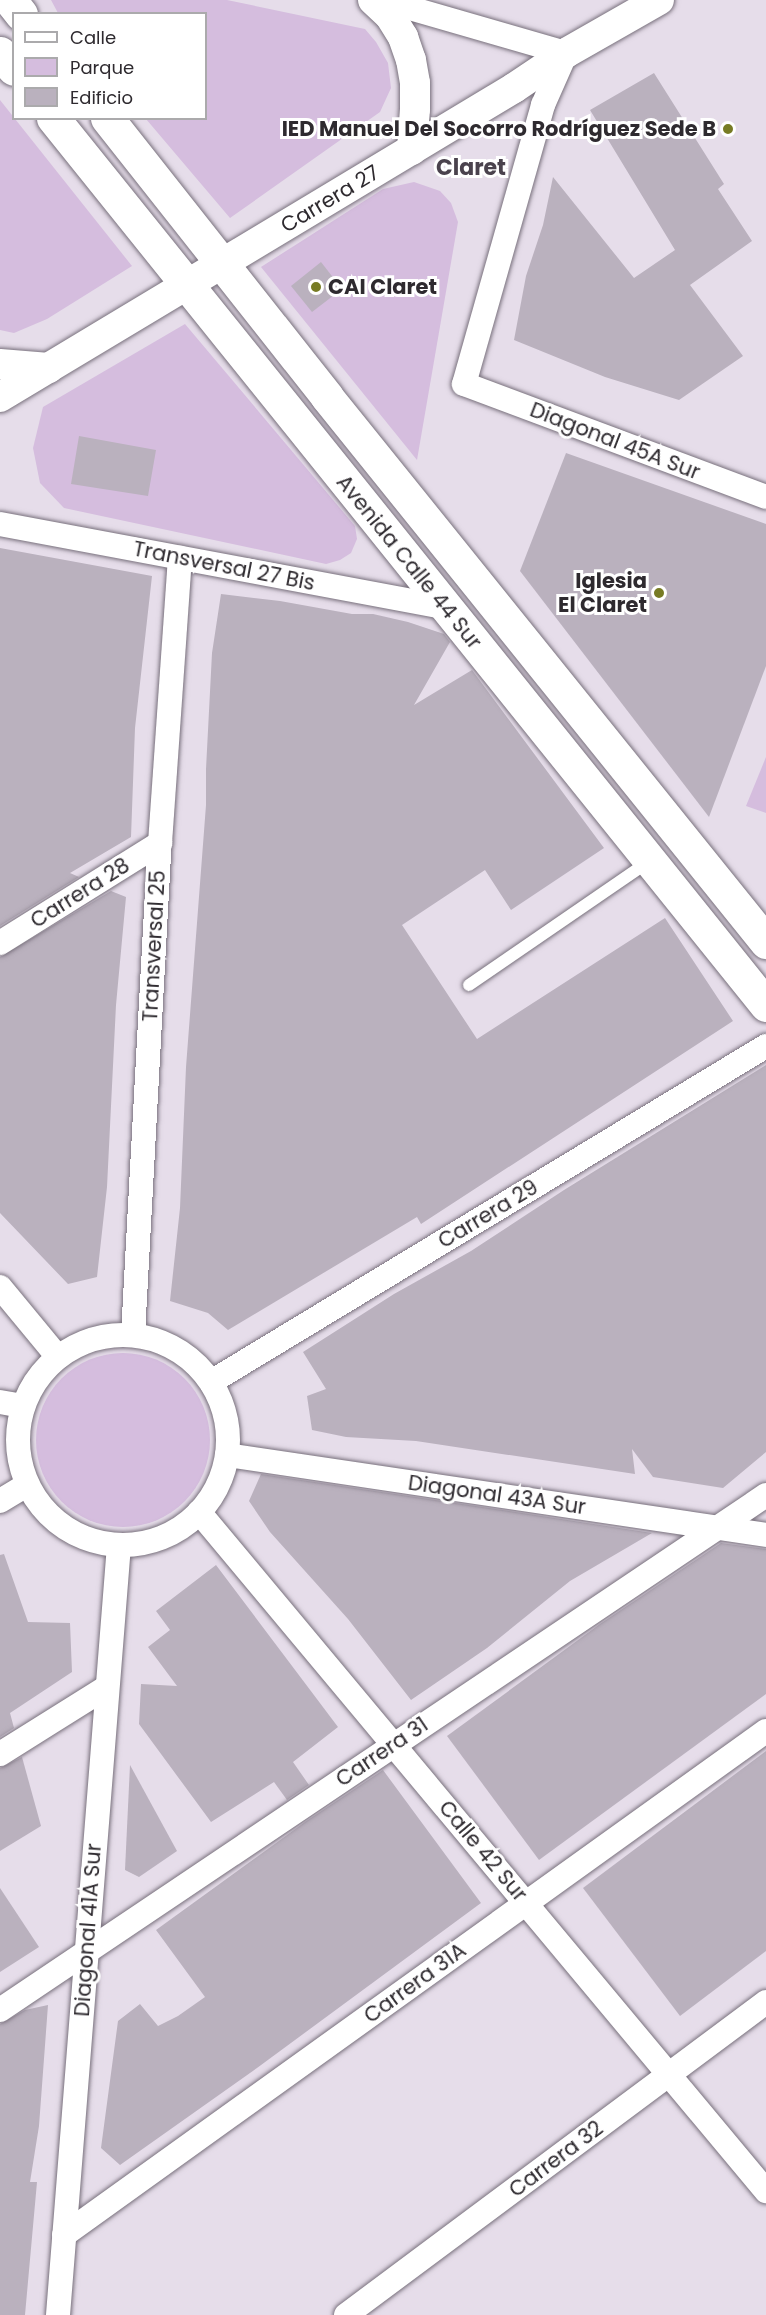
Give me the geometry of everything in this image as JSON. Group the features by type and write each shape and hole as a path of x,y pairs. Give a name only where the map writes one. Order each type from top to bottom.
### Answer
{"main road":[{"path":"10,0 19,12"},
{"path":"0,53 12,67"},
{"name":"Avenida Calle 44 Sur","path":"55,120 766,1005"},
{"name":"Avenida Calle 44 Sur","path":"109,120 766,942"}],"street":[{"path":"373,0 390,16 399,30 411,60 415,100 412,150"},
{"path":"382,0 566,54"},
{"name":"Carrera 27","path":"0,398 412,150 566,54 659,0"},
{"name":"Diagonal 45A Sur","path":"566,54 543,105 464,384 766,497"},
{"path":"0,364 49,368"},
{"name":"Transversal 27 Bis","path":"0,524 447,609"},
{"name":"Transversal 25","path":"133,1335 160,843 180,558"},
{"name":"Carrera 28","path":"0,944 160,843"},
{"name":"Carrera 29","path":"211,1382 766,1046"},
{"path":"0,1287 58,1357"},
{"path":"133,1335 164,1343 190,1359 211,1382 222,1405 228,1430 227,1455 218,1486 200,1512 176,1531 167,1535 148,1542 118,1545 89,1540 63,1527 42,1509 27,1485 18,1460 11,1404 58,1357 81,1344 107,1336 133,1335"},
{"name":"Diagonal 43A Sur","path":"227,1455 766,1535"},
{"path":"0,1501 27,1485"},
{"name":"Carrera 31","path":"0,2010 766,1495"},
{"name":"Calle 42 Sur","path":"200,1512 766,2191"},
{"name":"Diagonal 41A Sur","path":"58,2315 118,1545"},
{"path":"0,1754 107,1687"},
{"name":"Carrera 31A","path":"64,2235 766,1731"},
{"name":"Carrera 32","path":"346,2315 766,2002"}],"lane":[{"path":"469,985 649,862"}],"green space":[{"path":"51,0 227,0 365,29 376,42 388,63 391,88 380,112 230,218 147,120 207,120 207,12 57,12"},
{"path":"0,100 12,115 12,120 16,120 132,266 47,319 14,333 0,330"},
{"path":"414,182 440,191 451,203 458,222 417,460 261,267 383,189"},
{"path":"185,324 355,526 357,539 351,553 340,560 326,564 64,508 40,483 33,448 43,407"},
{"path":"766,757 766,813 746,806"},
{"path":"123,1353 156,1360 171,1368 184,1379 195,1392 203,1407 210,1440 203,1473 195,1488 184,1501 171,1512 156,1520 123,1527 90,1520 75,1512 62,1501 51,1488 43,1473 36,1440 43,1407 51,1392 62,1379 75,1368 90,1360"}],"building":[{"path":"654,73 724,184 718,189 752,241 690,285 743,356 679,400 605,377 514,340 526,276 543,225 553,177 634,278 675,250 590,110"},
{"name":"CAI Claret","path":"321,262 342,289 312,312 291,286"},
{"path":"79,436 156,450 148,496 71,484"},
{"path":"566,453 766,524 766,666 709,817 520,571"},
{"path":"0,548 152,576 135,728 131,837 70,873 79,877 0,926"},
{"path":"221,594 280,601 352,614 373,614 444,634 450,642 414,705 472,670 604,848 511,910 485,870 402,925 477,1039 665,918 733,1021 421,1224 417,1217 228,1330 208,1313 170,1301 180,1208 186,1067 206,805 212,653"},
{"path":"111,891 126,897 116,1005 107,1187 97,1277 68,1284 0,1213 0,957"},
{"path":"766,1065 766,1452 723,1488 653,1477 632,1449 635,1474 416,1441 346,1437 312,1430 307,1396 326,1389 303,1352 394,1294 471,1251 564,1190"},
{"path":"261,1474 652,1533 570,1581 487,1648 411,1700 348,1619 270,1532 249,1501"},
{"path":"721,1543 766,1549 766,1694 539,1860 447,1736 600,1624"},
{"path":"4,1554 28,1622 70,1623 72,1672 10,1713 14,1728 0,1737 0,1555"},
{"path":"216,1565 338,1727 293,1762 309,1785 287,1800 274,1782 211,1822 139,1724 141,1684 177,1686 148,1647 170,1630 156,1611"},
{"path":"766,1751 766,1951 680,2016 583,1888"},
{"path":"22,1757 41,1826 0,1851 0,1768"},
{"path":"130,1765 177,1851 139,1877 125,1870"},
{"path":"383,1770 481,1903 257,2068 120,2165 101,2148 118,2021 140,2004 158,2026 178,2016 205,1997 156,1930 305,1822"},
{"path":"0,1888 39,1947 0,1972"},
{"path":"48,2005 39,2126 30,2182 37,2182 25,2315 0,2315 0,2024 25,2010"}],"place":[{"name":"IED Manuel Del Socorro Rodríguez Sede B","path":"728,129"},
{"name":"CAI Claret","path":"316,287"},
{"name":"Iglesia El Claret","path":"659,593"}],"district":[{"name":"Claret","path":"471,168"}]}
